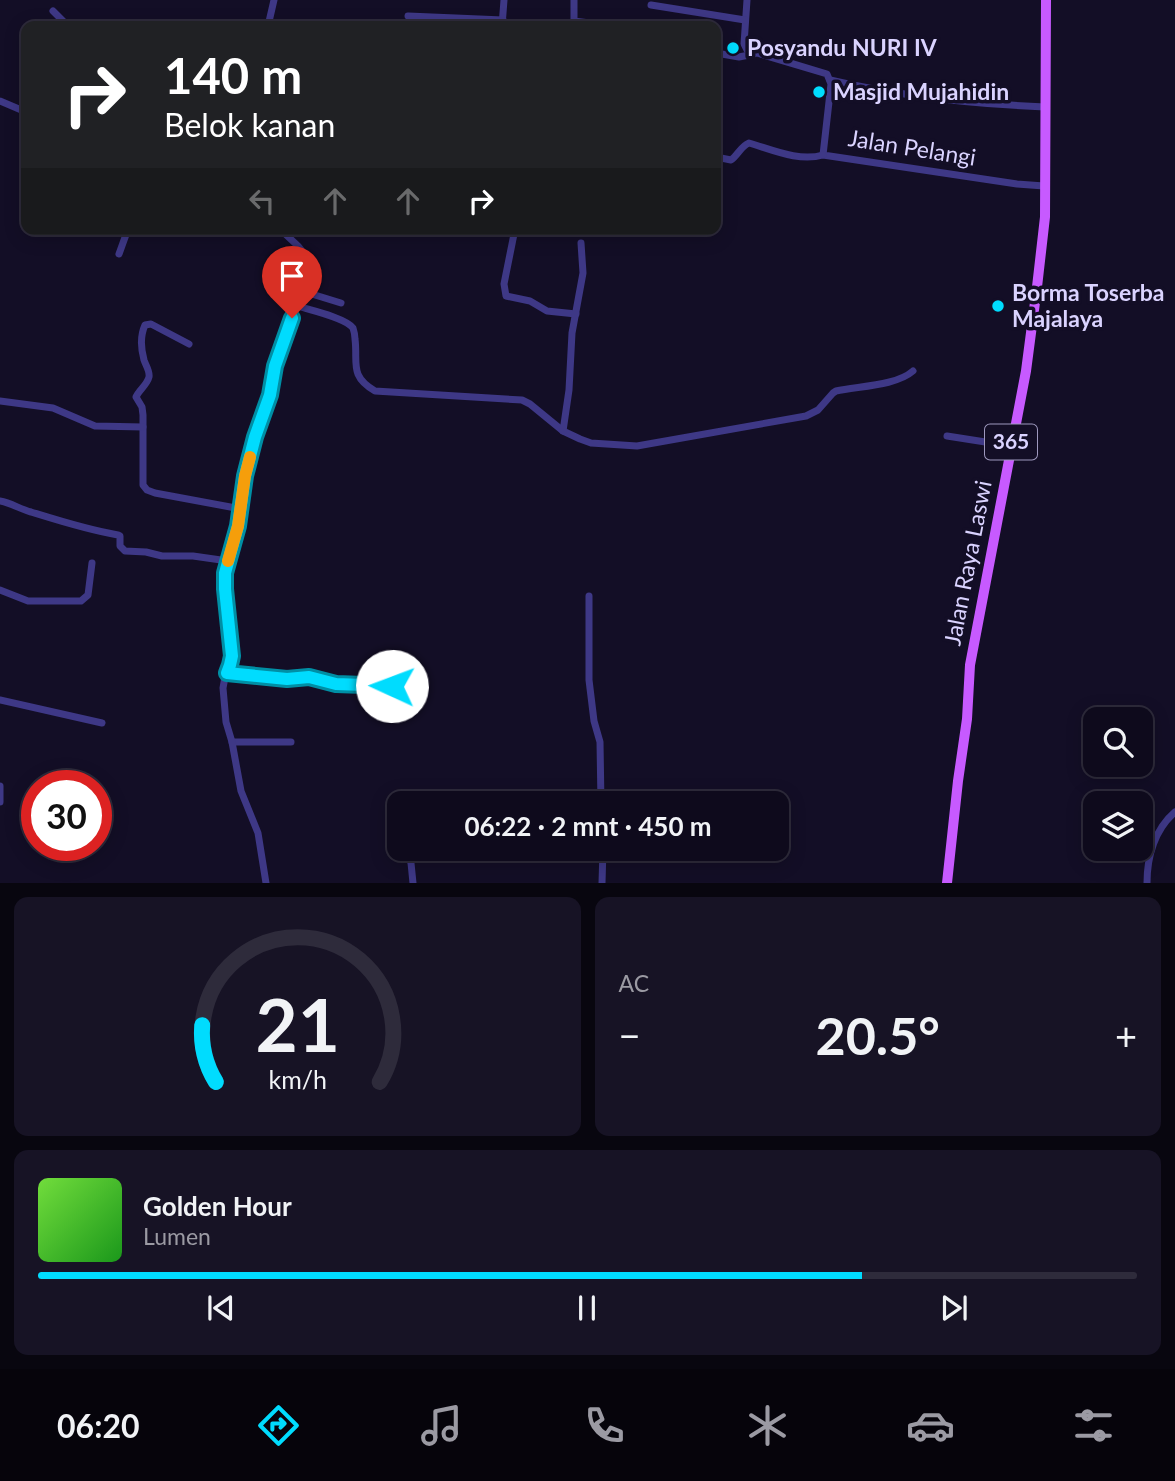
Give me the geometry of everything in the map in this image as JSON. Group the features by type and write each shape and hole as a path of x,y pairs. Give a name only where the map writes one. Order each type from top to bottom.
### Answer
{"main road":[{"name":"Jalan Raya Laswi","path":"947,883 968,719 970,666 1032,333 1045,217 1046,0"}],"street":[{"path":"269,21 274,0"},
{"path":"502,21 504,0"},
{"path":"573,0 574,21"},
{"path":"747,0 744,47 755,54 827,74 830,80 870,89 1010,106 1045,107"},
{"path":"651,5 745,20"},
{"path":"53,11 63,21"},
{"path":"408,16 475,21"},
{"path":"721,54 739,57 755,54"},
{"name":"Jalan Pelangi","path":"830,80 823,155 1044,186"},
{"path":"0,101 21,109"},
{"path":"721,159 731,160 744,145 749,144 807,158 823,155"},
{"path":"119,254 126,235"},
{"path":"265,883 258,833 241,790 223,699 223,688 232,656 225,573 255,437 270,395 275,366 302,291 305,255 286,235"},
{"path":"514,235 504,288 506,296 530,301 547,311 576,314"},
{"path":"563,430 568,401 571,343 583,268 581,243"},
{"path":"302,291 341,303"},
{"path":"297,306 345,321 352,327 356,342 355,366 358,375 365,386 374,391 522,400 563,430 591,443 637,446 806,416 818,410 836,391 897,379 908,376 913,371"},
{"path":"189,344 151,324 145,325 141,338 149,376 136,396 143,410 142,481 147,490 180,499 241,509"},
{"path":"0,401 52,408 98,426 143,427"},
{"path":"947,436 1011,446"},
{"path":"0,501 64,523 118,535 120,546 125,551 228,561"},
{"path":"0,590 28,601 81,601 88,595 92,563"},
{"path":"589,596 589,680 594,721 600,742 601,791"},
{"path":"227,673 287,679 309,677 336,684 392,686"},
{"path":"0,700 102,723"},
{"path":"232,742 292,742"},
{"path":"0,786 0,802"},
{"path":"1147,883 1154,840 1160,828 1175,812"},
{"path":"410,861 413,883"},
{"path":"602,883 603,861"}],"slow traffic":[{"path":"228,561 238,526 250,457"}],"place":[{"name":"Posyandu NURI IV","path":"733,48"},
{"name":"Masjid Mujahidin","path":"819,92"},
{"name":"Borma Toserba Majalaya","path":"998,306"}],"route":[{"path":"292,318 255,437 245,476 238,526 225,573 232,656 227,673 287,679 309,677 336,684 392,686"}]}
